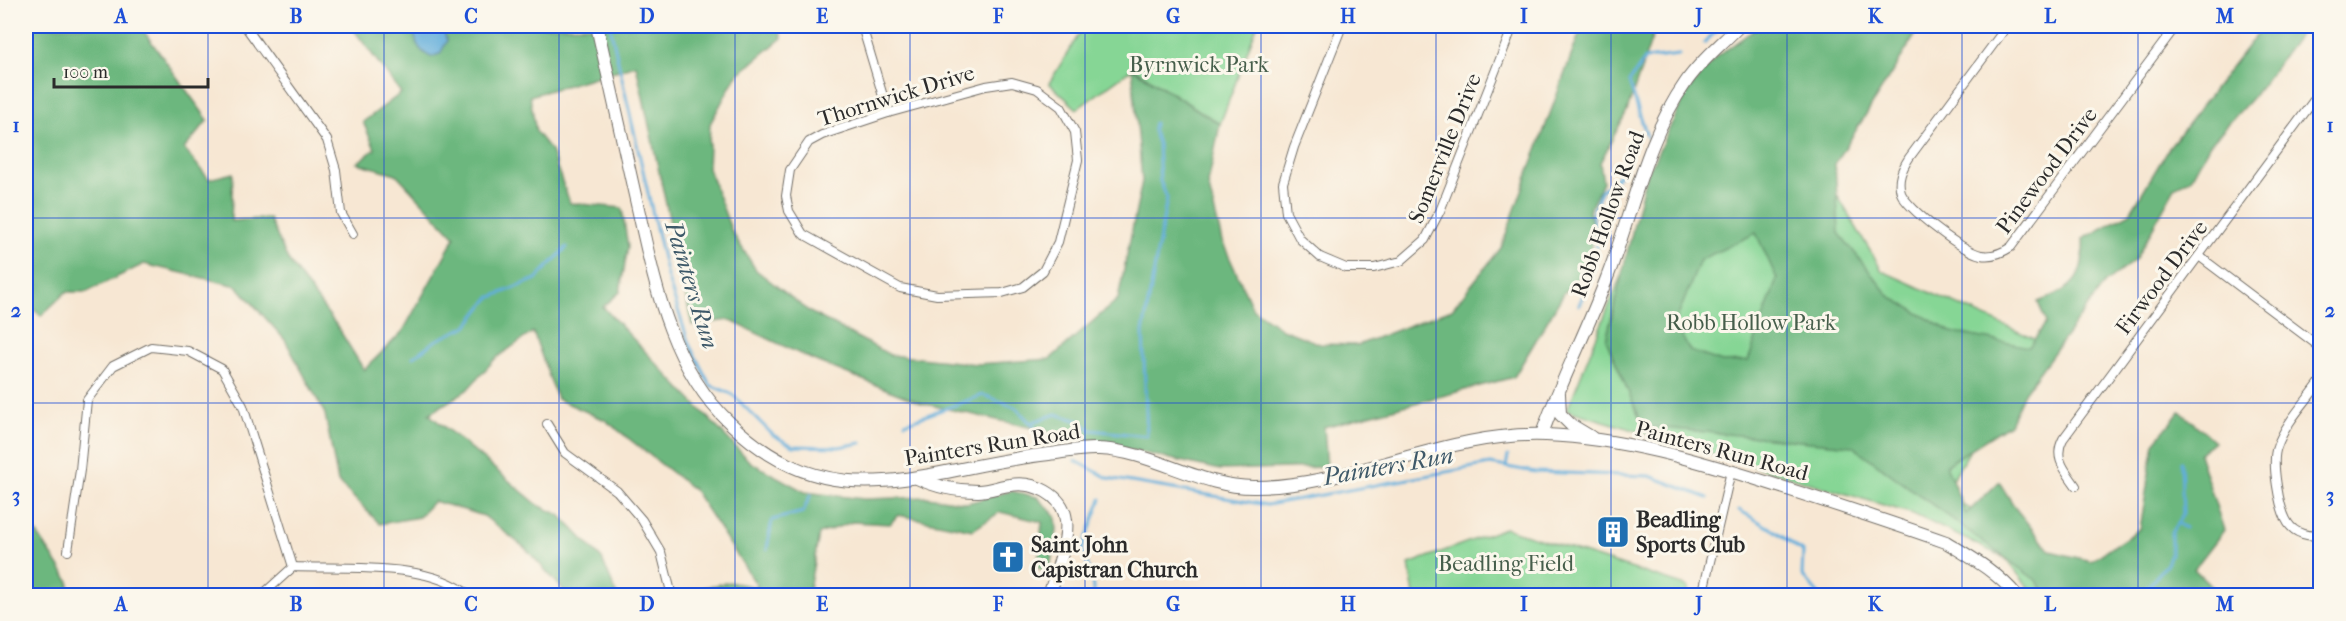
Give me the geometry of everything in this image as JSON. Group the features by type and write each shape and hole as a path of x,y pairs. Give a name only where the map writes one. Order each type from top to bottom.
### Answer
{"street":[{"path":"245,26 327,140 336,171 341,213 353,234"},
{"name":"Painters Run Road","path":"597,26 663,309 677,349 702,394 731,425 761,448 796,468 841,482 876,483 917,478 1036,455 1099,448 1150,459 1203,479 1252,488 1299,482 1483,440 1542,434 1594,439 1675,455 1731,471 1946,542 1979,562 2004,581 2017,596"},
{"path":"862,26 888,113"},
{"name":"Somerville Drive","path":"1342,26 1294,147 1283,183 1286,213 1300,239 1320,257 1346,268 1374,268 1401,261 1425,240 1440,211 1513,26"},
{"name":"Robb Hollow Road","path":"1542,434 1559,388 1609,273 1633,194 1672,106 1685,83 1707,56 1739,26"},
{"name":"Pinewood Drive","path":"2007,26 1909,158 1899,181 1901,193 1914,210 1960,244 1980,255 2002,253 2022,234 2176,26"},
{"name":"Thornwick Drive","path":"1012,82 1037,89 1061,107 1075,132 1077,160 1058,242 1044,271 1023,287 1002,293 937,295 900,288 803,234 789,211 786,196 790,170 798,156 809,142 822,135 888,113 987,86 1012,82"},
{"name":"Firwood Drive","path":"2076,486 2058,458 2058,448 2063,439 2320,92"},
{"path":"2199,256 2320,346"},
{"path":"68,551 81,470 87,400 113,366 152,347 188,351 222,369 243,406 293,567"},
{"path":"2320,382 2283,434 2274,460 2288,523 2296,532 2308,536 2320,535"},
{"path":"1559,388 1560,414 1571,425 1594,439"},
{"path":"547,424 565,453 617,492 642,520 661,552 672,596"},
{"path":"1702,596 1731,471"},
{"path":"917,478 937,487 980,491 1013,484 1036,487 1051,494 1062,506 1066,521 1060,557 1049,596"},
{"path":"261,596 293,567 414,572 457,584 470,596"}],"green space":[{"path":"26,26 140,26 208,120 184,149 209,179 233,173 231,221 269,218 288,260 337,326 364,370 403,331 455,237 396,174 357,163 375,149 363,122 401,93 351,26 778,26 782,38 736,76 710,124 708,168 732,232 756,270 810,312 890,355 977,364 1050,359 1118,299 1142,181 1132,68 1220,124 1208,184 1222,241 1253,309 1282,329 1320,344 1358,345 1452,309 1501,248 1582,26 1656,26 1627,111 1600,163 1603,182 1589,211 1594,233 1588,269 1564,293 1514,377 1324,427 1327,467 1220,470 921,403 813,360 729,320 692,325 636,65 530,96 536,132 551,151 570,203 622,208 628,247 620,292 603,307 750,462 805,492 864,499 928,497 967,503 1011,491 1037,497 1056,516 1057,531 1049,572 1038,568 1042,522 1000,512 973,530 898,515 890,524 852,522 819,534 808,596 688,595 688,591 729,582 758,587 694,490 605,420 557,399 533,332 495,359 467,390 429,414 538,505 560,515 602,559 617,595 568,595 525,548 484,516 434,501 419,517 380,524 338,482 325,414 285,340 237,286 144,264 86,292 66,292 41,316 26,303"},
{"name":"Byrnwick Park","path":"1084,26 1257,26 1220,124 1133,68 1077,109 1049,83"},
{"name":"Robb Hollow Park","path":"1759,26 1921,26 1835,164 1839,233 1889,296 1951,332 2029,347 2046,323 2038,302 2061,292 2075,280 2082,263 2083,239 2130,213 2169,148 2263,26 2306,26 2252,98 2210,144 2191,179 2176,186 2135,260 2105,283 2024,393 2010,424 1946,465 1966,514 1999,482 2016,509 2050,551 2091,561 2140,529 2154,443 2180,411 2214,441 2199,454 2224,530 2194,569 2221,595 2046,595 2037,581 1852,446 1643,426 1606,340 1645,179 1687,92 1716,57","holes":["1756,233 1777,279 1748,361 1722,362 1690,351 1675,324 1700,260"]},
{"name":"Robb Hollow Park","path":"1818,163 1882,271 2037,340 1944,493 2109,595 2035,595 2005,558 1913,514 1567,410 1659,181"},
{"path":"26,517 69,581 69,595 34,595 26,577"},
{"name":"Beadling Field","path":"1505,528 1689,587 1687,595 1414,595 1409,564"}],"water":[{"path":"413,26 442,26 447,41 440,54 431,57 423,52 416,40"}],"waterway":[{"name":"Painters Run","path":"610,26 667,276 689,344 710,385 732,394 773,435 793,446 839,447 861,443"},
{"path":"1704,43 1722,26"},
{"path":"1647,137 1629,82 1645,59 1679,55"},
{"path":"1030,423 1056,414 1079,421 1091,430 1147,436 1143,332 1167,198 1160,181 1158,144 1153,129 1154,123"},
{"path":"1579,305 1592,272 1597,250 1596,227 1592,215 1601,191 1624,171"},
{"path":"413,357 435,341 467,326 489,298 536,279 567,247"},
{"name":"Painters Run","path":"905,423 983,395 1015,407 1047,440"},
{"path":"1506,467 1508,456"},
{"name":"Painters Run","path":"1076,461 1108,478 1267,505 1490,464 1535,472 1650,476 1708,498"},
{"path":"2140,596 2167,564 2171,554 2171,533 2183,514 2181,462"},
{"path":"767,549 772,520 803,512 811,494"},
{"path":"1094,596 1091,574 1082,550 1101,499"},
{"name":"Painters Run","path":"1739,510 1775,531 1803,552 1802,575 1820,596"},
{"path":"2177,523 2185,528"}],"place":[{"name":"Beadling Sports Club","path":"1613,532"},
{"name":"Saint John Capistran Church","path":"1008,557"}]}
